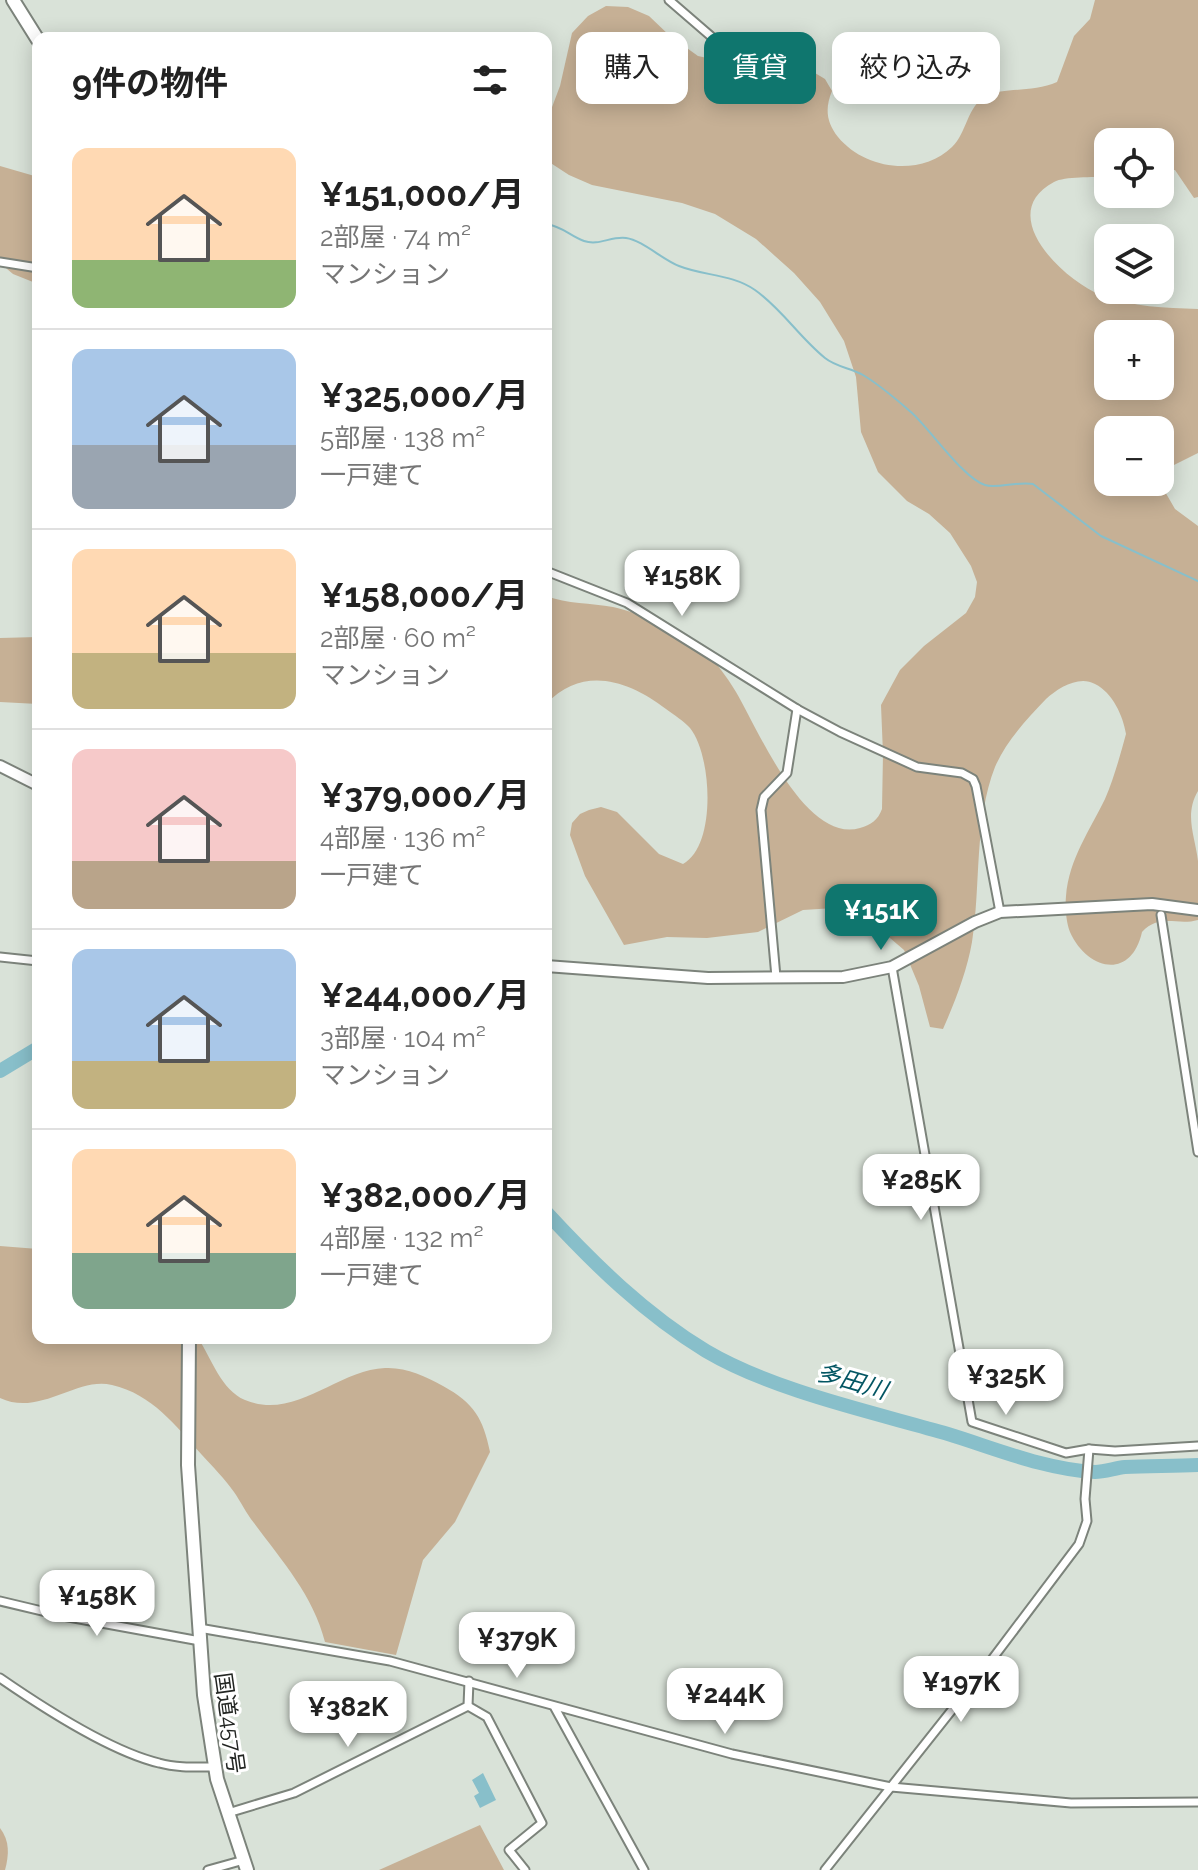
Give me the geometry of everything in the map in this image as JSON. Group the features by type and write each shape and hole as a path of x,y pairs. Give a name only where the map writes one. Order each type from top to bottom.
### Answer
{"highway":[{"path":"13,0 33,32"},
{"name":"国道457号","path":"189,1344 188,1465 204,1695 215,1767 245,1865"}],"street":[{"path":"669,0 706,32"},
{"path":"0,262 32,267"},
{"path":"552,573 627,603 797,709 917,767 962,773 973,779 1000,912"},
{"path":"776,977 761,810 764,797 787,773 797,709"},
{"path":"0,766 32,782"},
{"path":"552,966 708,978 843,977 892,967 975,922 1000,912 1152,904 1198,910"},
{"path":"1161,915 1198,1152"},
{"path":"0,957 32,960"},
{"path":"892,967 972,1422 1066,1453 1089,1449 1115,1451 1198,1446"},
{"path":"825,1870 1079,1544 1087,1521 1085,1493 1089,1449"},
{"path":"0,1601 63,1616 390,1661 732,1754 891,1787 1071,1803 1198,1802"},
{"path":"0,1678 108,1743 158,1763 215,1767"},
{"path":"468,1706 469,1681"},
{"path":"228,1813 294,1793 468,1706"},
{"path":"468,1706 487,1717 542,1823 509,1850 525,1870"},
{"path":"555,1708 644,1870"},
{"path":"208,1870 245,1865"}],"shaded area":[{"path":"1095,0 1198,0 1198,197 1194,198 1174,170 1174,128 1094,128 1094,177 1054,182 1037,195 1031,211 1032,228 1041,245 1069,276 1094,291 1094,304 1198,309 1198,453 1174,465 1174,416 1094,416 1094,496 1168,496 1175,509 1198,526 1198,791 1191,817 1198,861 1198,920 1162,921 1149,926 1142,932 1136,948 1119,964 1097,962 1078,945 1070,932 1066,900 1071,870 1105,799 1126,734 1112,699 1095,684 1082,681 1063,687 1046,699 1011,739 995,767 988,787 981,831 972,942 960,986 943,1029 930,1027 919,986 904,950 876,926 853,913 835,908 803,910 758,932 707,938 667,937 624,945 585,876 570,835 572,823 580,814 601,807 617,812 659,854 683,864 694,854 702,839 706,820 708,799 703,758 697,741 685,723 651,699 621,684 590,681 575,684 552,699 552,598 624,610 659,623 692,641 711,657 729,680 770,756 802,802 821,819 840,828 860,828 874,822 882,809 881,705 900,670 924,646 966,613 975,597 977,582 971,566 950,533 929,514 907,501 878,472 861,432 856,377 844,341 820,302 794,273 756,239 715,214 682,203 592,185 552,164 552,107 572,33 588,16 606,6 628,7 649,16 666,32 576,32 576,104 688,104 688,49 704,57 704,104 816,104 816,74 825,79 832,91 828,115 838,137 863,157 894,166 925,163 939,157 957,141 977,104 1000,104 1000,92 1038,88 1057,82 1074,36 1090,19"},
{"path":"0,166 32,175 32,282 13,274 0,263"},
{"path":"32,637 32,704 0,702 0,638"},
{"path":"0,1246 32,1249 32,1344 201,1344 230,1389 245,1400 263,1405 299,1400 367,1371 400,1369 436,1382 470,1405 484,1430 490,1452 455,1522 423,1560 396,1655 325,1642 305,1594 230,1487 173,1422 151,1403 126,1389 99,1384 29,1403 0,1398"},
{"path":"480,1825 504,1870 379,1870"},
{"path":"0,1828 8,1848 5,1870 0,1870"}],"water":[{"path":"483,1773 496,1800 480,1808 474,1796 479,1793 472,1780"}],"waterway":[{"path":"552,226 589,242 621,238 632,240 679,266 746,285 774,306 825,358 863,375 900,403 977,481 990,486 1033,484 1101,536 1198,581"},
{"name":"多田川","path":"0,1071 32,1052"},
{"name":"多田川","path":"552,1218 602,1269 662,1321 706,1351 762,1378 1058,1467 1095,1472 1125,1467 1198,1465"}]}
